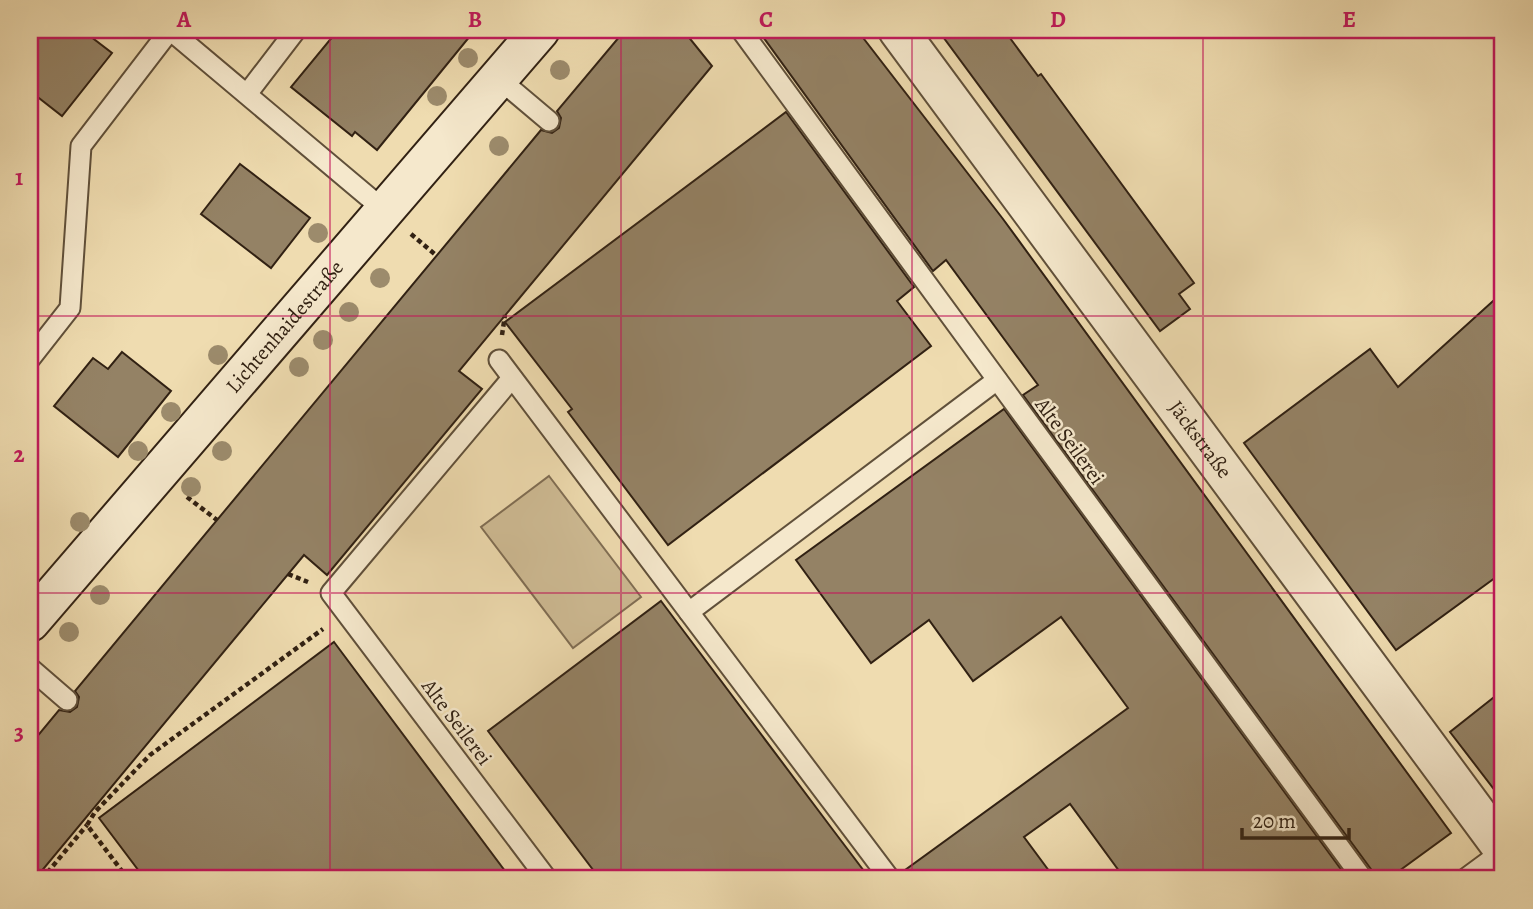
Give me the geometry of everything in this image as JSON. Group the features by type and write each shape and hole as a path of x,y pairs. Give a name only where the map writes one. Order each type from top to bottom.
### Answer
{"street":[{"name":"Jäckstraße","path":"898,30 1503,850"},
{"name":"Lichtenhaidestraße","path":"30,622 537,31"}],"lane":[{"path":"30,359 69,308 81,145 170,30 384,211"},
{"path":"247,94 296,30"},
{"name":"Alte Seilerei","path":"741,30 1363,879"},
{"path":"498,78 549,121"},
{"path":"499,360 890,879"},
{"name":"Alte Seilerei","path":"512,378 331,593 547,879"},
{"path":"689,612 997,380"},
{"path":"30,668 67,700"},
{"path":"1465,879 1503,850"}],"path":[{"path":"42,879 95,812 150,755 345,612"},
{"path":"87,825 128,879"}],"shaded area":[{"path":"549,476 641,597 573,648 481,527"}],"building":[{"path":"30,30 82,30 112,53 62,116 30,91"},
{"path":"338,30 475,30 377,150 355,132 352,136 291,87"},
{"path":"625,30 683,30 712,66 459,371 482,389 327,575 304,555 35,879 30,879 30,745 59,710 70,712 77,707 79,697 75,691 541,130 552,133 559,128 561,118 557,111"},
{"path":"758,30 857,30 1003,219 1451,833 1388,879 1375,879 1373,872 1023,395 1038,385 946,260 933,271"},
{"path":"938,30 1004,30 1038,76 1041,74 1194,283 1179,294 1190,309 1160,331"},
{"path":"786,112 914,287 897,301 931,346 668,545 568,412 572,409 505,322"},
{"path":"240,164 310,218 271,268 201,214"},
{"path":"1503,292 1503,572 1396,650 1244,443 1370,349 1398,387"},
{"path":"122,352 171,391 118,457 54,406 93,358 108,369"},
{"path":"1004,409 1348,879 1125,879 1070,804 1024,837 1055,879 902,879 901,873 1128,708 1061,617 973,681 929,620 871,663 796,560"},
{"path":"661,601 870,879 600,879 488,731"},
{"path":"334,642 511,879 145,879 99,818"},
{"path":"1503,690 1503,801 1450,732"}]}
